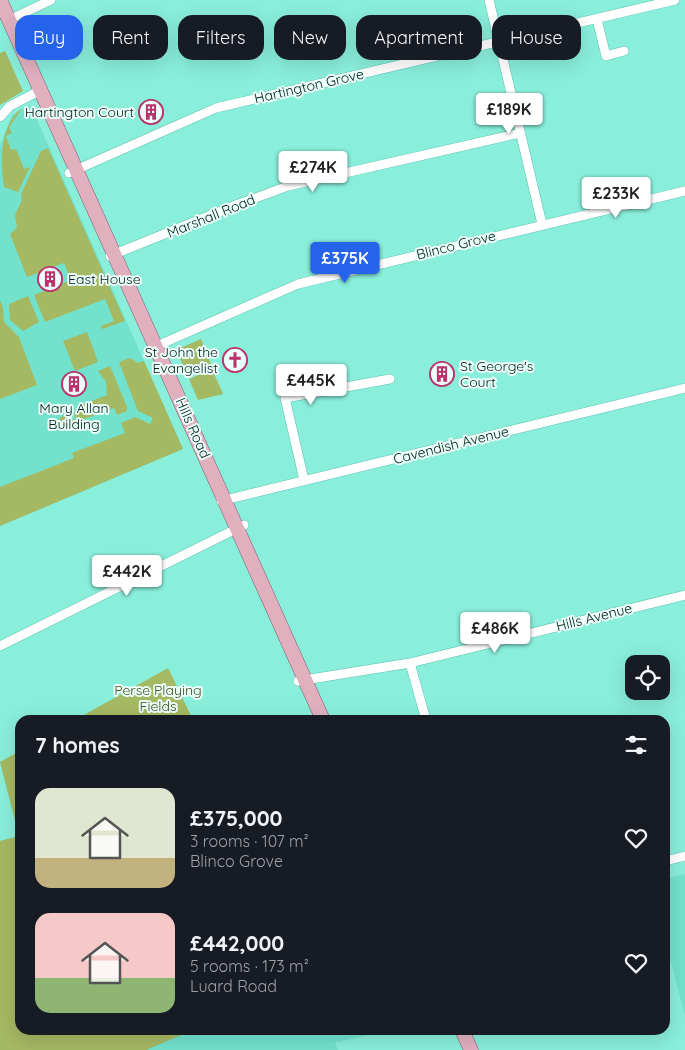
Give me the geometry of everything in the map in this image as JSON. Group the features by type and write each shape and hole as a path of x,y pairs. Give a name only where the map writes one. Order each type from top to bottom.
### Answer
{"main road":[{"name":"Hills Road","path":"0,0 41,90 72,171 222,501 241,527 301,680 320,715"},
{"path":"464,1035 471,1050"}],"street":[{"path":"9,20 51,0"},
{"path":"489,0 492,15"},
{"name":"Hartington Grove","path":"581,23 675,0"},
{"path":"597,19 606,56 624,51"},
{"name":"Hartington Grove","path":"72,171 216,108 492,42"},
{"path":"503,60 542,224"},
{"path":"0,118 10,106 41,90"},
{"name":"Marshall Road","path":"111,256 288,186 520,133"},
{"name":"Blinco Grove","path":"153,348 298,284 685,191"},
{"path":"304,480 285,398 390,379"},
{"name":"Cavendish Avenue","path":"222,501 685,388"},
{"path":"0,646 241,527"},
{"name":"Hills Avenue","path":"301,680 410,662 685,595"},
{"path":"410,662 425,715"},
{"path":"670,860 685,856"}],"shaded area":[{"path":"30,104 183,449 0,526 0,145 12,115"},
{"path":"15,754 15,820 0,762"},
{"path":"15,837 15,1035 368,1035 335,1043 338,1050 0,1050 0,841"},
{"path":"685,874 685,1016 670,958 670,878"}],"green space":[{"path":"5,51 23,91 0,105 0,53"},
{"path":"22,108 9,128 12,133 6,136 11,150 16,149 24,169 30,167 18,192 4,187 2,155 3,144 9,124"},
{"path":"48,148 125,321 102,329 101,326 114,321 105,299 45,322 34,295 71,280 64,263 27,277 10,234 17,228 15,215 22,200 21,194 41,151"},
{"path":"28,296 39,322 23,331 10,320 9,304"},
{"path":"0,300 3,308 4,322 19,337 37,385 0,399"},
{"path":"87,332 98,362 75,371 63,341"},
{"path":"201,339 211,364 187,374 176,350"},
{"path":"130,358 138,363 144,361 183,449 0,526 0,487 74,458 72,453 125,433 121,423 135,417 150,424 153,418 138,411 119,362"},
{"path":"110,366 127,411 117,415 114,408 63,427 59,418 70,414 72,420 76,419 74,412 82,409 81,405 107,395 106,382 98,371"},
{"path":"212,369 223,394 198,400 189,379"},
{"name":"Perse Playing Fields","path":"168,668 191,715 84,715"},
{"path":"15,754 15,820 0,762"},
{"path":"15,837 15,1035 181,1035 146,1050 0,1050 0,841"}],"place":[{"name":"Hartington Court","path":"151,112"},
{"name":"East House","path":"50,279"},
{"name":"St John the Evangelist","path":"235,360"},
{"name":"St George's Court","path":"442,374"},
{"name":"Mary Allan Building","path":"74,384"}]}
